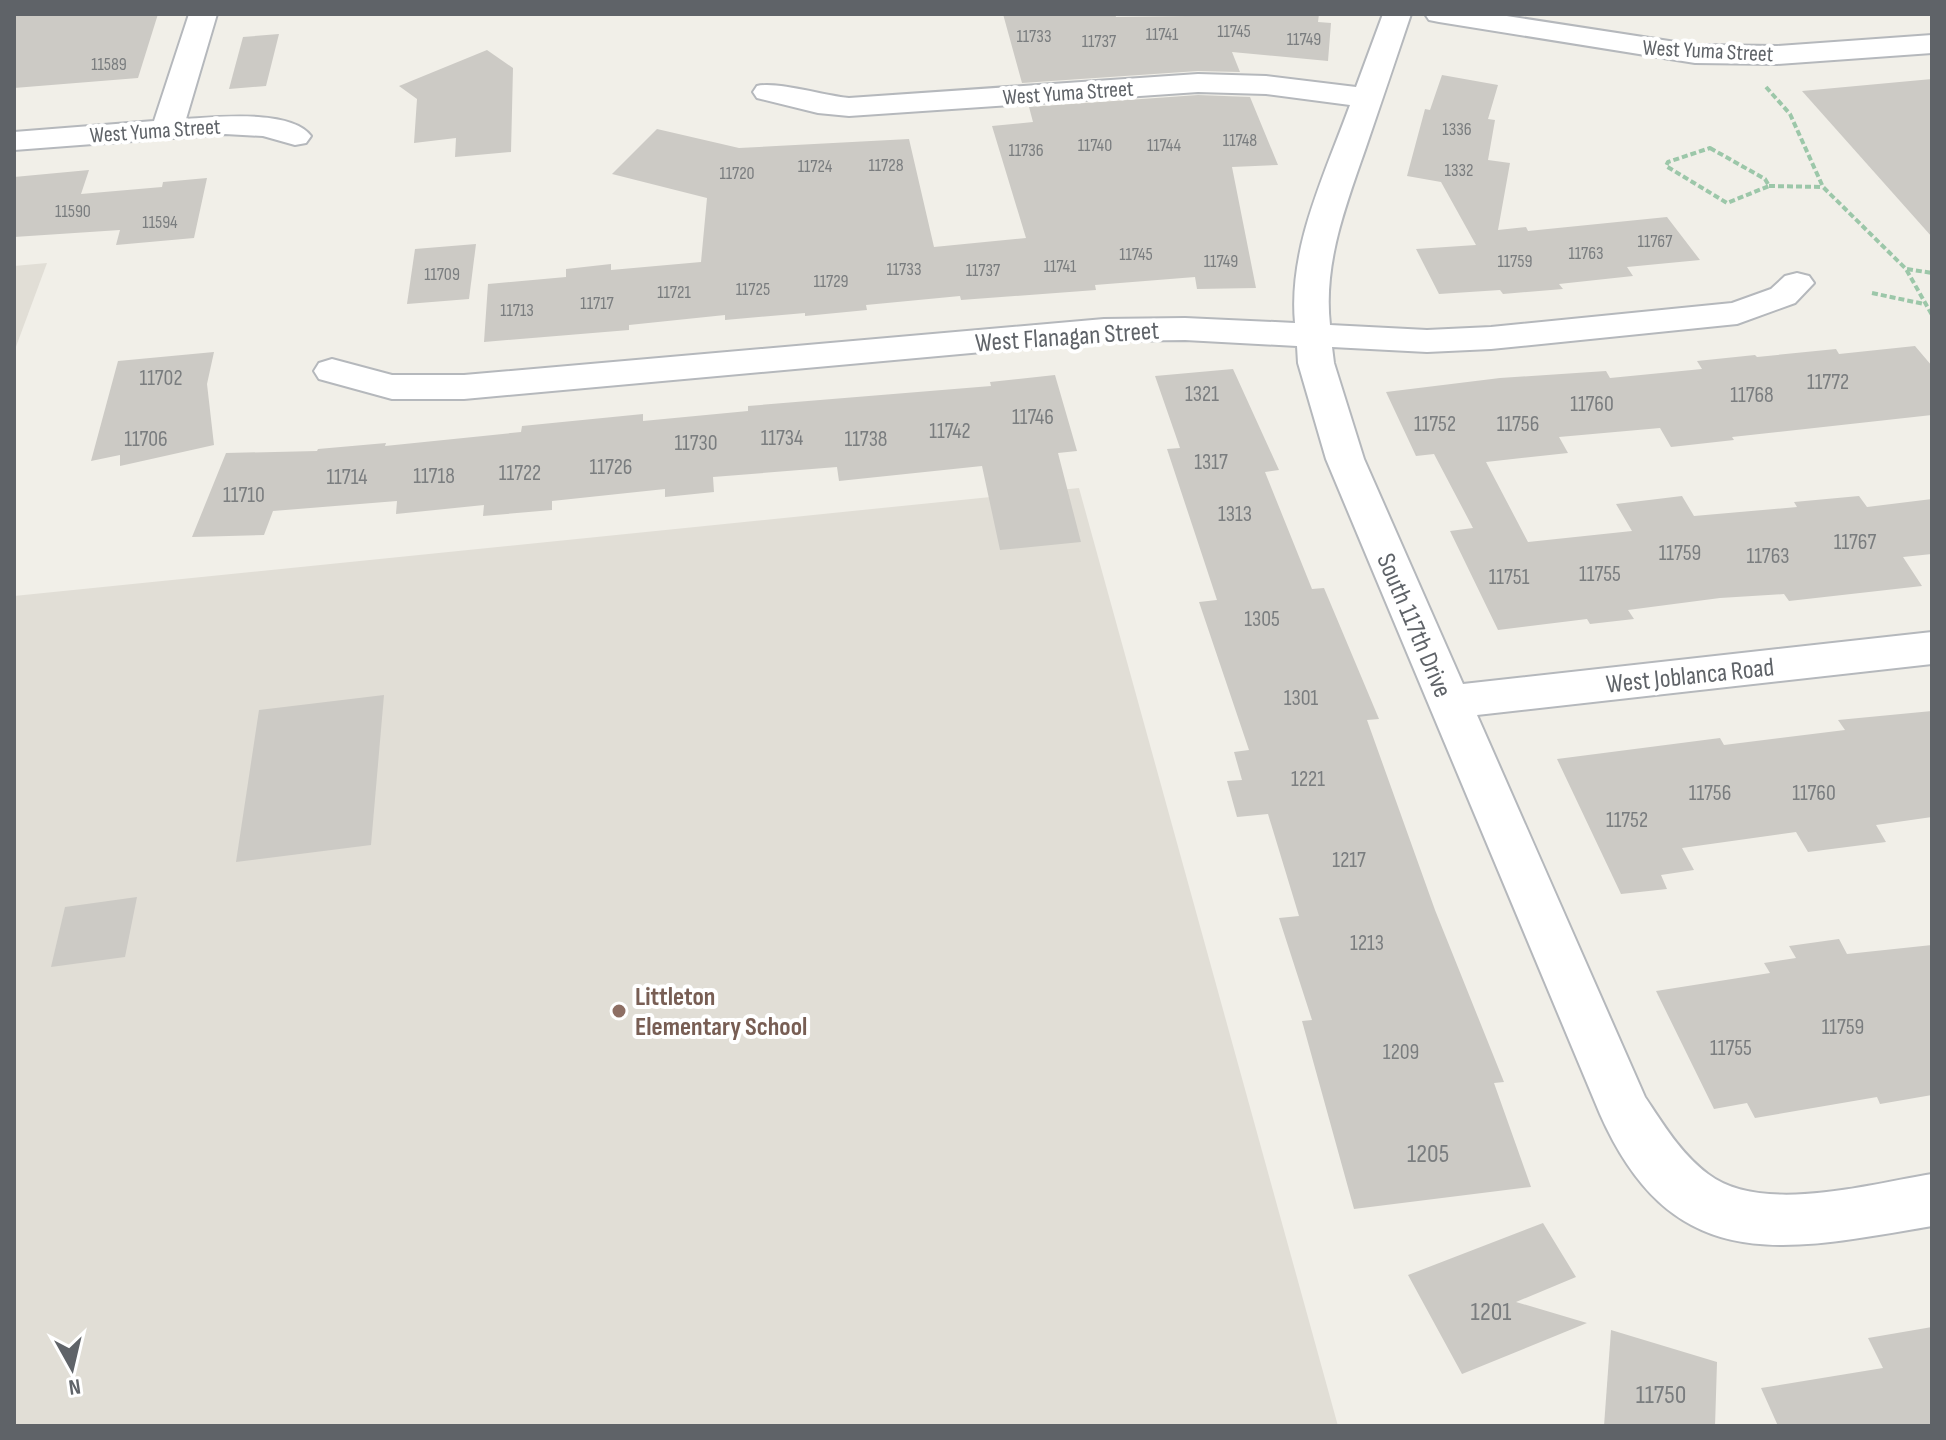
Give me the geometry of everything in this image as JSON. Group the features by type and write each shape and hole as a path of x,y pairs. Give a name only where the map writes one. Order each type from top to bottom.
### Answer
{"street":[{"path":"167,129 203,14"},
{"name":"South 117th Drive","path":"1397,14 1318,243 1310,300 1312,336 1333,428 1626,1114 1643,1146 1665,1175 1695,1200 1733,1217 1771,1222 1932,1200"},
{"name":"West Yuma Street","path":"1439,14 1695,54 1777,55 1932,44"},
{"name":"West Yuma Street","path":"768,92 818,104 849,107 1198,83 1266,85 1368,98"},
{"name":"West Yuma Street","path":"14,141 245,125 274,128 295,136"},
{"name":"West Flanagan Street","path":"332,371 392,387 427,389 1104,330 1185,329 1460,340 1709,318 1761,306 1783,296 1797,283"},
{"name":"West Joblanca Road","path":"1448,702 1932,648"}],"path":[{"path":"1761,82 1790,114 1823,187 1906,269 1932,315"},
{"path":"1769,186 1765,179 1714,149 1702,149 1666,164 1668,170 1727,203 1769,186 1823,187"},
{"path":"1906,269 1932,273"},
{"path":"1872,293 1925,304"}],"shaded area":[{"path":"47,263 14,352 14,266"},
{"name":"Littleton Elementary School","path":"1079,488 1338,1426 14,1426 14,596"}],"building":[{"path":"14,14 158,14 138,78 14,88"},
{"path":"1003,14 1115,14 1116,17 1319,14 1318,22 1331,23 1328,61 1232,52 1240,72 1198,71 1022,83"},
{"path":"279,34 266,86 229,89 243,37"},
{"path":"487,50 513,68 511,152 455,157 456,138 414,143 417,99 399,86"},
{"path":"1442,75 1498,85 1488,119 1495,120 1488,160 1510,163 1498,230 1526,227 1528,231 1667,217 1700,260 1627,267 1633,276 1559,284 1563,289 1503,294 1500,290 1439,294 1416,249 1476,245 1441,182 1407,176 1425,109 1430,110"},
{"path":"1932,79 1932,237 1802,91"},
{"path":"1198,95 1250,97 1278,165 1232,167 1256,288 1197,289 1195,277 1095,285 1096,290 961,300 960,296 866,305 867,310 805,316 805,313 725,320 725,315 629,325 629,330 484,342 488,284 566,277 566,269 611,264 611,270 701,262 707,198 612,174 657,129 739,148 909,139 934,247 1026,238 992,126 1033,122 1029,107"},
{"path":"89,170 81,194 162,187 163,182 207,178 194,238 116,245 120,230 14,237 14,177"},
{"path":"476,244 469,299 407,304 415,249"},
{"path":"1915,346 1932,366 1932,415 1732,437 1734,440 1671,447 1660,428 1559,437 1568,453 1486,462 1528,542 1632,531 1616,504 1682,496 1694,516 1797,507 1794,502 1859,496 1867,507 1932,499 1932,554 1903,557 1922,586 1789,601 1784,594 1720,598 1628,610 1634,619 1590,624 1587,619 1498,630 1450,531 1473,528 1434,454 1416,456 1386,392 1500,378 1606,371 1610,378 1702,369 1697,361 1836,349 1839,354"},
{"path":"214,352 207,384 214,445 120,466 120,455 91,461 118,361"},
{"path":"1233,369 1279,470 1265,472 1312,589 1324,588 1379,719 1367,720 1435,910 1504,1082 1494,1083 1531,1187 1354,1209 1302,1021 1312,1020 1279,918 1299,916 1268,814 1237,817 1227,781 1242,780 1234,752 1249,750 1199,602 1217,600 1167,449 1180,448 1155,376"},
{"path":"1055,375 1077,451 1058,453 1081,542 1000,550 982,466 839,481 837,467 713,477 714,492 665,497 665,489 552,501 552,510 483,516 484,505 396,514 397,501 273,511 264,535 192,537 226,453 317,451 386,443 385,446 521,432 522,426 643,414 643,421 748,411 748,406 991,386 990,382"},
{"path":"384,695 371,845 236,862 259,710"},
{"path":"1932,711 1932,817 1876,825 1886,842 1808,852 1796,832 1682,848 1694,870 1661,875 1667,889 1621,894 1557,759 1720,738 1724,745 1845,730 1838,720"},
{"path":"137,897 125,957 51,967 65,907"},
{"path":"1839,939 1847,954 1932,945 1932,1095 1880,1104 1877,1097 1755,1118 1747,1103 1714,1109 1656,991 1770,973 1764,963 1796,958 1789,946"},
{"path":"1543,1223 1576,1277 1516,1302 1587,1323 1462,1374 1408,1275"},
{"path":"1932,1327 1932,1426 1778,1426 1761,1388 1883,1368 1868,1338"},
{"path":"1611,1330 1717,1362 1715,1426 1604,1426"}],"place":[{"name":"Littleton Elementary School","path":"619,1011"}]}
